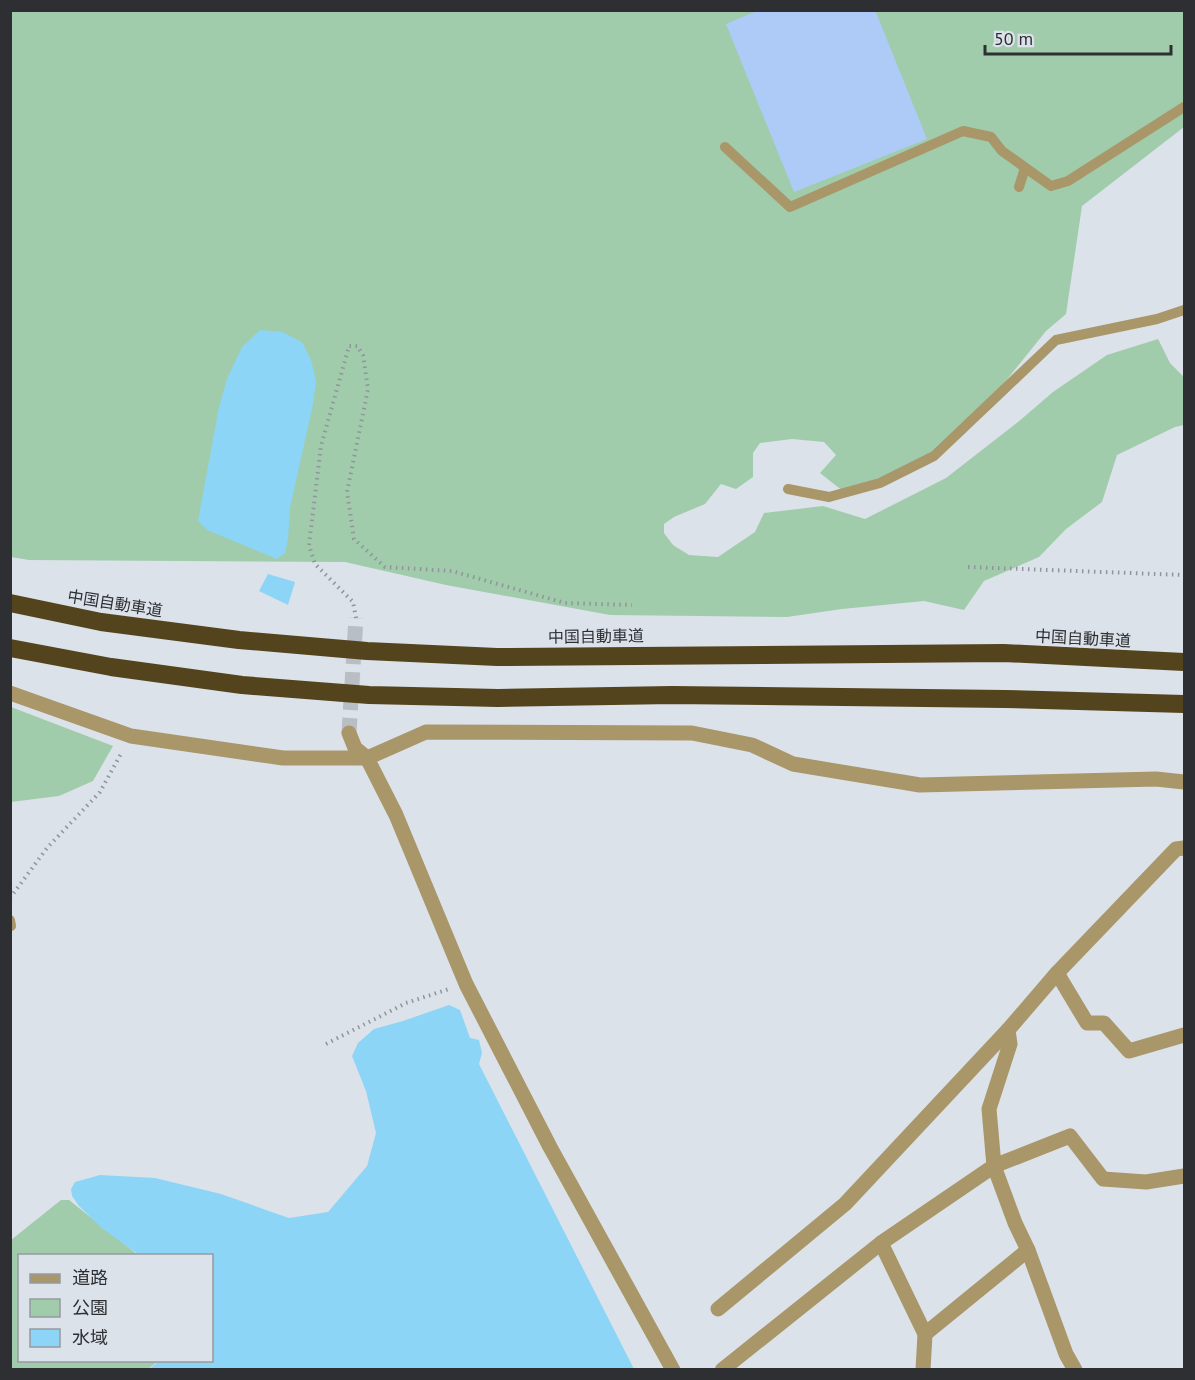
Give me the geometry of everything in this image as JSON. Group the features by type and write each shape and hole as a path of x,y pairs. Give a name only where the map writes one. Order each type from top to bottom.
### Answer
{"highway":[{"name":"中国自動車道","path":"10,603 101,622 239,640 378,652 497,657 1004,653 1185,662"},
{"path":"10,648 111,668 230,683 369,695 498,698 672,695 1005,699 1185,704"}],"street":[{"path":"10,693 132,736 284,758 367,758 426,732 692,733 752,745 793,764 920,784 1156,779 1185,782"},
{"path":"349,733 355,748 367,758 396,815 466,984 550,1147 673,1370"},
{"path":"718,1309 845,1204 1008,1030 1057,973 1176,849 1185,848"},
{"path":"1057,973 1087,1023 1104,1023 1129,1051 1185,1035"},
{"path":"1008,1030 1010,1044 988,1109 994,1166 1066,1354 1075,1370"},
{"path":"722,1370 881,1243 994,1166 1070,1136 1103,1179 1146,1182 1185,1176"},
{"path":"881,1243 925,1334 923,1370"},
{"path":"925,1334 1028,1250"}],"lane":[{"path":"725,147 790,207 963,132 991,137 1002,151 1051,186 1068,181 1185,107"},
{"path":"1019,187 1025,168"},
{"path":"788,489 829,497 880,483 934,456 1056,340 1156,319 1185,310"}],"path":[{"path":"356,618 353,602 315,564 309,545 321,446 349,346 357,346 363,355 368,390 347,492 354,539 385,567 452,571 565,603 632,605"},
{"path":"968,567 1185,575"},
{"path":"10,898 47,848 100,792 132,736"},
{"path":"327,1044 406,1004 466,984"}],"green space":[{"path":"10,11 1184,11 1184,127 1082,206 1066,314 1046,331 976,418 910,472 848,495 820,473 836,455 824,442 792,439 760,443 753,453 753,477 736,489 721,484 705,504 674,517 664,524 664,533 673,545 689,555 718,557 755,532 764,513 823,506 865,519 946,478 1053,392 1107,355 1158,339 1170,363 1184,377 1184,425 1175,427 1117,455 1102,502 1066,529 1039,557 984,581 964,610 924,601 787,617 610,615 446,585 345,562 29,560 11,557"},
{"path":"11,707 113,746 93,781 59,796 11,802"},
{"path":"61,1200 69,1200 137,1254 18,1254 18,1362 157,1362 148,1369 11,1370 11,1240"}],"water":[{"path":"260,330 282,332 302,342 311,360 316,381 290,508 285,553 277,559 207,530 198,521 219,407 227,379 242,347"},
{"path":"268,574 295,582 288,605 259,591"},
{"path":"449,1005 460,1010 470,1038 479,1040 482,1053 479,1064 634,1369 149,1369 158,1362 213,1362 213,1254 138,1254 103,1229 79,1206 72,1196 71,1189 75,1182 100,1175 155,1178 221,1194 289,1218 328,1212 367,1166 376,1133 366,1091 352,1056 358,1043 374,1029"}],"building":[{"path":"759,10 875,10 927,139 794,192 726,24"}],"tunnel":[{"path":"349,733 356,618"}]}
